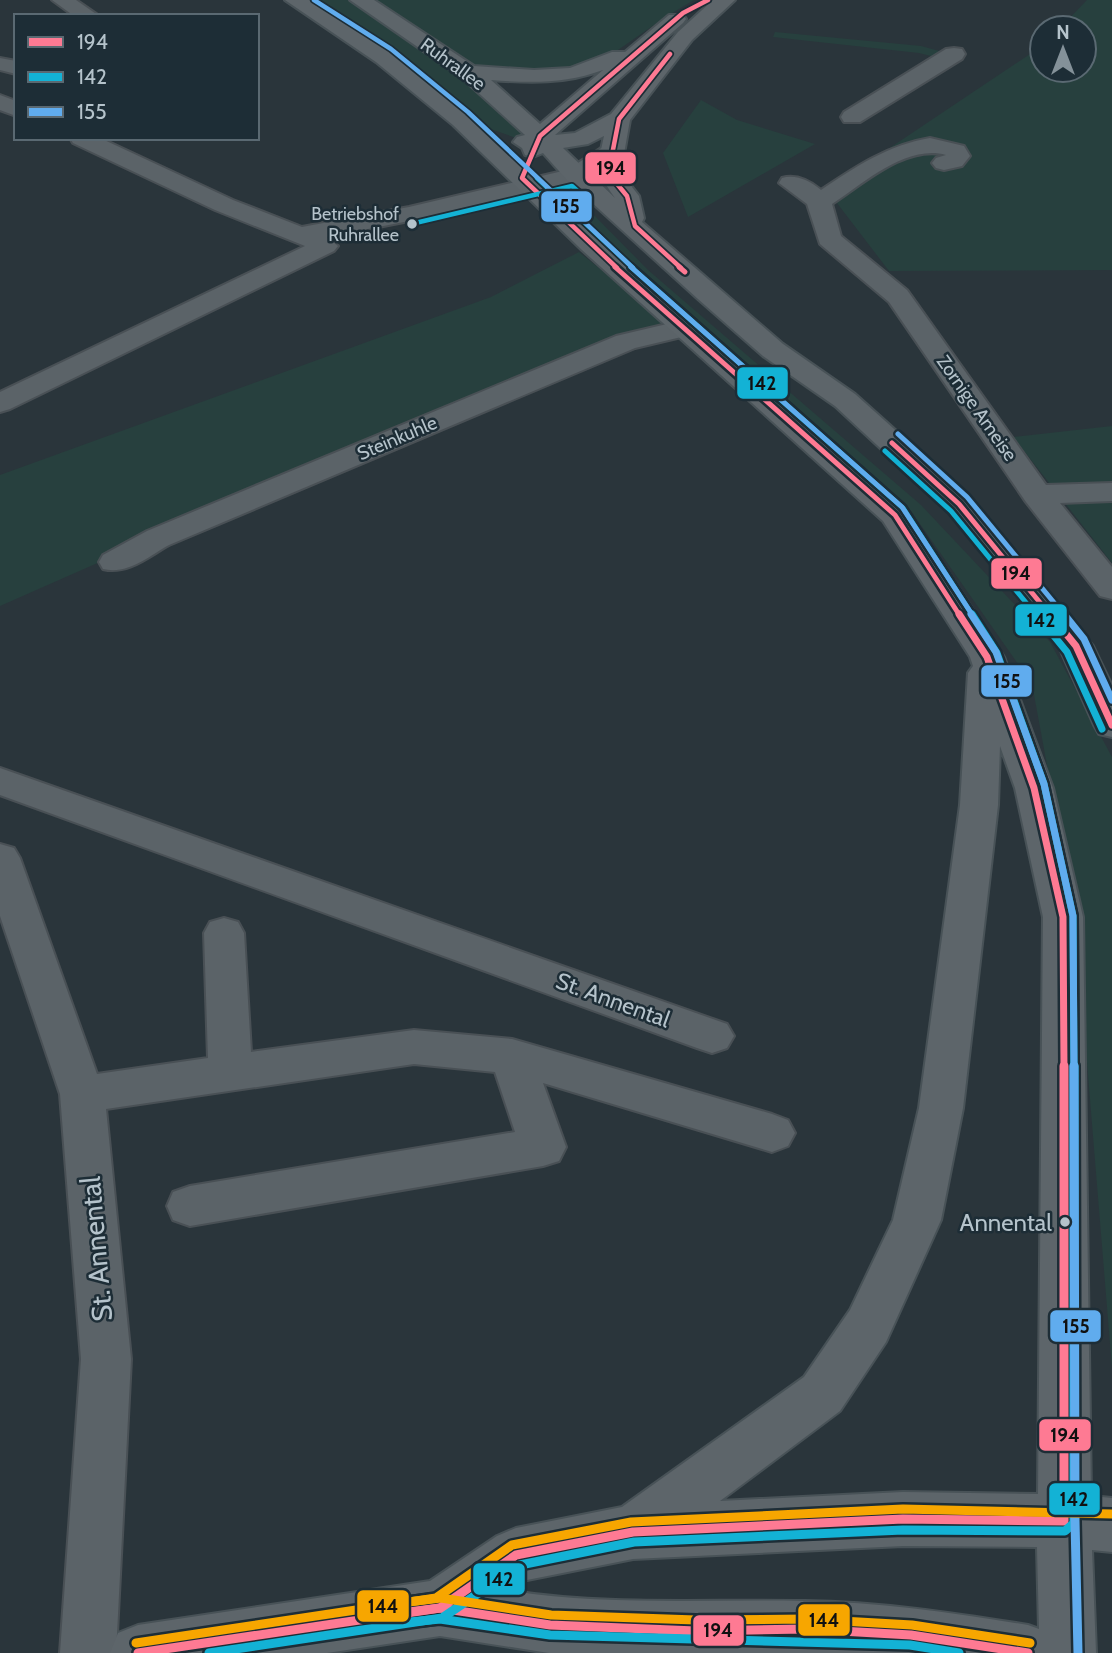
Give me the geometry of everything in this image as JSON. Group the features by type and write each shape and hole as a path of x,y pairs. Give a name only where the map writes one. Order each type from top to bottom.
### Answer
{"main road":[{"name":"Ruhrallee","path":"295,0 384,57 461,120 592,245 895,516 987,657 1034,788 1063,917 1066,1361 1088,1523 1068,1653"},
{"name":"Ruhrallee","path":"360,0 469,72 575,175 707,293 773,349 845,400 959,504 1076,646 1112,724"},
{"path":"526,182 540,141 683,12 708,0"},
{"path":"461,120 485,131 540,141 580,139 619,119 685,36 724,0"},
{"path":"469,72 534,77 573,74 595,68 611,59 633,55"},
{"path":"619,119 611,152 612,179 627,196 635,226"},
{"path":"633,1532 822,1394 868,1326 917,1220 941,1108 979,805 987,657"},
{"path":"440,1608 516,1555 633,1532 903,1518 1088,1523"},
{"path":"138,1653 440,1608 550,1625 712,1642 805,1629 911,1635 1028,1653"}],"street":[{"path":"62,0 86,14"},
{"path":"852,117 954,54"},
{"path":"0,403 325,246 303,234 234,209 90,140"},
{"path":"791,183 806,190 819,202 885,162 918,147 935,145 956,152 958,156 954,161 944,163"},
{"path":"303,234 368,223 526,182 575,175 611,152"},
{"name":"Zornige Ameise","path":"819,202 830,239 898,296 1037,495 1112,589"},
{"name":"Steinkuhle","path":"115,562 158,538 626,342 684,328"},
{"path":"1037,495 1112,492"},
{"name":"St. Annental","path":"0,781 712,1036"},
{"name":"St. Annental","path":"0,858 82,1094 106,1359 88,1653"},
{"path":"223,933 230,1072"},
{"path":"82,1094 414,1047 512,1056 772,1133"},
{"path":"190,1206 543,1147 512,1056"}],"green space":[{"path":"298,0 357,0 467,72 531,131 519,139 462,119"},
{"path":"362,0 694,0 592,68 572,74 472,72"},
{"path":"1087,0 1112,0 1112,270 889,271 827,190 1028,55 1028,84 1098,84 1098,14 1074,14"},
{"path":"775,32 921,46 954,55 947,60 919,53 773,37"},
{"path":"701,100 737,120 815,144 688,217 663,153"},
{"path":"552,186 581,202 648,270 921,505 1050,642 1112,757 1112,1368 1075,916 1032,684 911,511 643,272"},
{"path":"579,252 675,329 245,498 0,606 0,475 491,297"},
{"path":"1112,426 1112,563 1013,437"}],"transit line":[{"name":"155","path":"314,0 391,49 468,112 598,237 902,507 996,652 1044,784 1073,916 1075,1521 1078,1653"},
{"name":"194","path":"138,1653 440,1608 516,1555 633,1532 903,1519 1064,1521 1066,1361 1063,917 1034,788 987,657 895,515 591,245 522,178 540,136 683,13 708,0"},
{"name":"194","path":"670,54 619,119 610,165 613,179 627,196 635,226 685,272"},
{"name":"142","path":"209,1653 442,1618 520,1565 634,1542 903,1530 1065,1531 1074,1523 1076,1361 1073,916 1044,784 997,653 903,508 598,237 537,178"},
{"name":"142","path":"411,224 572,186 581,194"},
{"name":"155","path":"898,434 967,497 1084,639 1112,700"},
{"name":"194","path":"892,443 959,504 1076,646 1112,725"},
{"name":"142","path":"885,451 951,511 1067,652 1102,729"},
{"name":"144","path":"136,1643 436,1598 512,1545 631,1522 903,1509 1112,1514"},
{"name":"144","path":"408,1602 441,1598 551,1615 696,1620 806,1619 912,1625 1030,1643"},
{"name":"194","path":"409,1612 440,1608 550,1625 696,1631 805,1629 911,1635 1028,1653"},
{"name":"142","path":"410,1622 440,1619 550,1635 910,1645 959,1653"}],"place":[{"name":"Betriebshof Ruhrallee","path":"412,224"},
{"name":"Annental","path":"1065,1222"}]}
